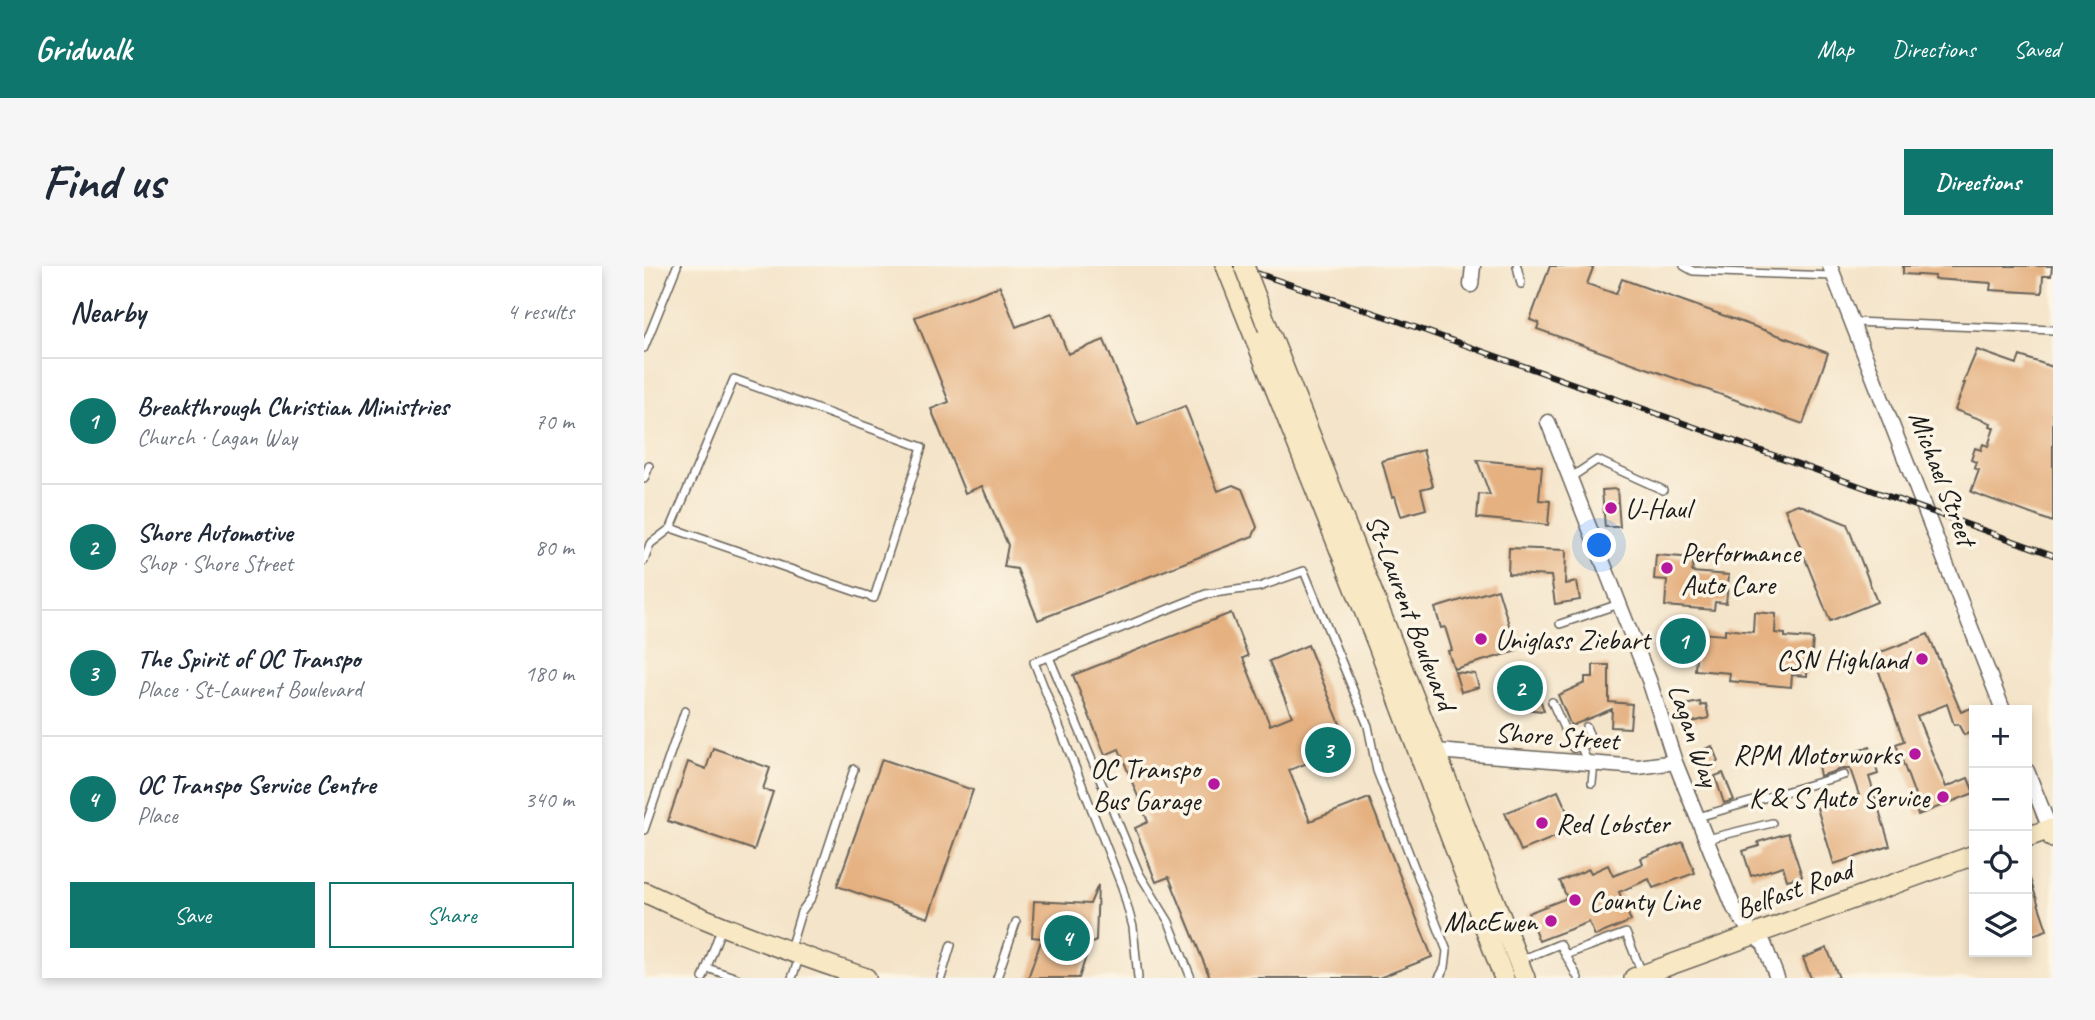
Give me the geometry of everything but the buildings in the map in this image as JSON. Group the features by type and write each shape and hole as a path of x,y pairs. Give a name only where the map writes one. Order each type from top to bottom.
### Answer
{"main road":[{"name":"St-Laurent Boulevard","path":"1226,266 1377,643 1497,958 1520,973"},
{"name":"St-Laurent Boulevard","path":"1244,266 1436,751 1520,973"},
{"path":"2032,836 2051,833"},
{"name":"Belfast Road","path":"1638,976 1969,857"},
{"path":"644,879 750,935"},
{"path":"644,892 673,906 866,978"},
{"path":"1497,958 1498,978"}],"street":[{"path":"1471,285 1473,266"},
{"name":"Michael Street","path":"1832,271 2001,705"},
{"name":"Lagan Way","path":"1548,422 1649,680 1675,762 1734,908 1767,950 1777,978"},
{"name":"Shore Street","path":"1436,751 1638,767 1675,762"},
{"path":"2032,784 2051,833"}],"lane":[{"path":"644,348 677,266"},
{"path":"1517,266 1521,284"},
{"path":"1684,266 1693,271 1832,271"},
{"path":"1853,321 2053,330"},
{"path":"644,561 650,544 671,528 734,379 922,447 874,598 671,528"},
{"path":"1570,479 1597,460 1663,489"},
{"path":"644,480 649,466"},
{"path":"1138,978 1133,927 1122,887 1034,662 1206,594 1259,587 1304,571 1368,726 1377,771 1447,951 1446,967 1439,978"},
{"path":"1560,624 1619,604"},
{"path":"1049,657 1139,873 1169,922 1191,978"},
{"path":"1552,702 1573,748 1594,743 1586,727"},
{"path":"644,830 685,710"},
{"path":"1580,747 1592,763 1592,783"},
{"path":"792,978 801,912 812,897 854,769"},
{"path":"1698,817 1844,775"},
{"path":"1706,839 1772,823"},
{"path":"997,978 1016,922"},
{"path":"703,978 723,925"},
{"path":"1565,955 1626,933 1638,976"},
{"path":"1520,973 1560,944 1578,978"},
{"path":"942,978 951,945"},
{"path":"707,968 737,978"}],"railway":[{"path":"1236,266 1395,320 2053,555"}],"place":[{"name":"U-Haul","path":"1611,508"},
{"name":"Performance Auto Care","path":"1667,568"},
{"name":"Uniglass Ziebart","path":"1481,639"},
{"name":"Breakthrough Christian Ministries","path":"1683,641"},
{"name":"CSN Highland","path":"1922,659"},
{"name":"Shore Automotive","path":"1520,688"},
{"name":"The Spirit of OC Transpo","path":"1328,750"},
{"name":"RPM Motorworks","path":"1915,754"},
{"name":"OC Transpo Bus Garage","path":"1214,784"},
{"name":"K & S Auto Service","path":"1943,797"},
{"name":"Red Lobster","path":"1542,823"},
{"name":"County Line","path":"1575,900"},
{"name":"MacEwen","path":"1551,921"},
{"name":"OC Transpo Service Centre","path":"1067,938"}]}
